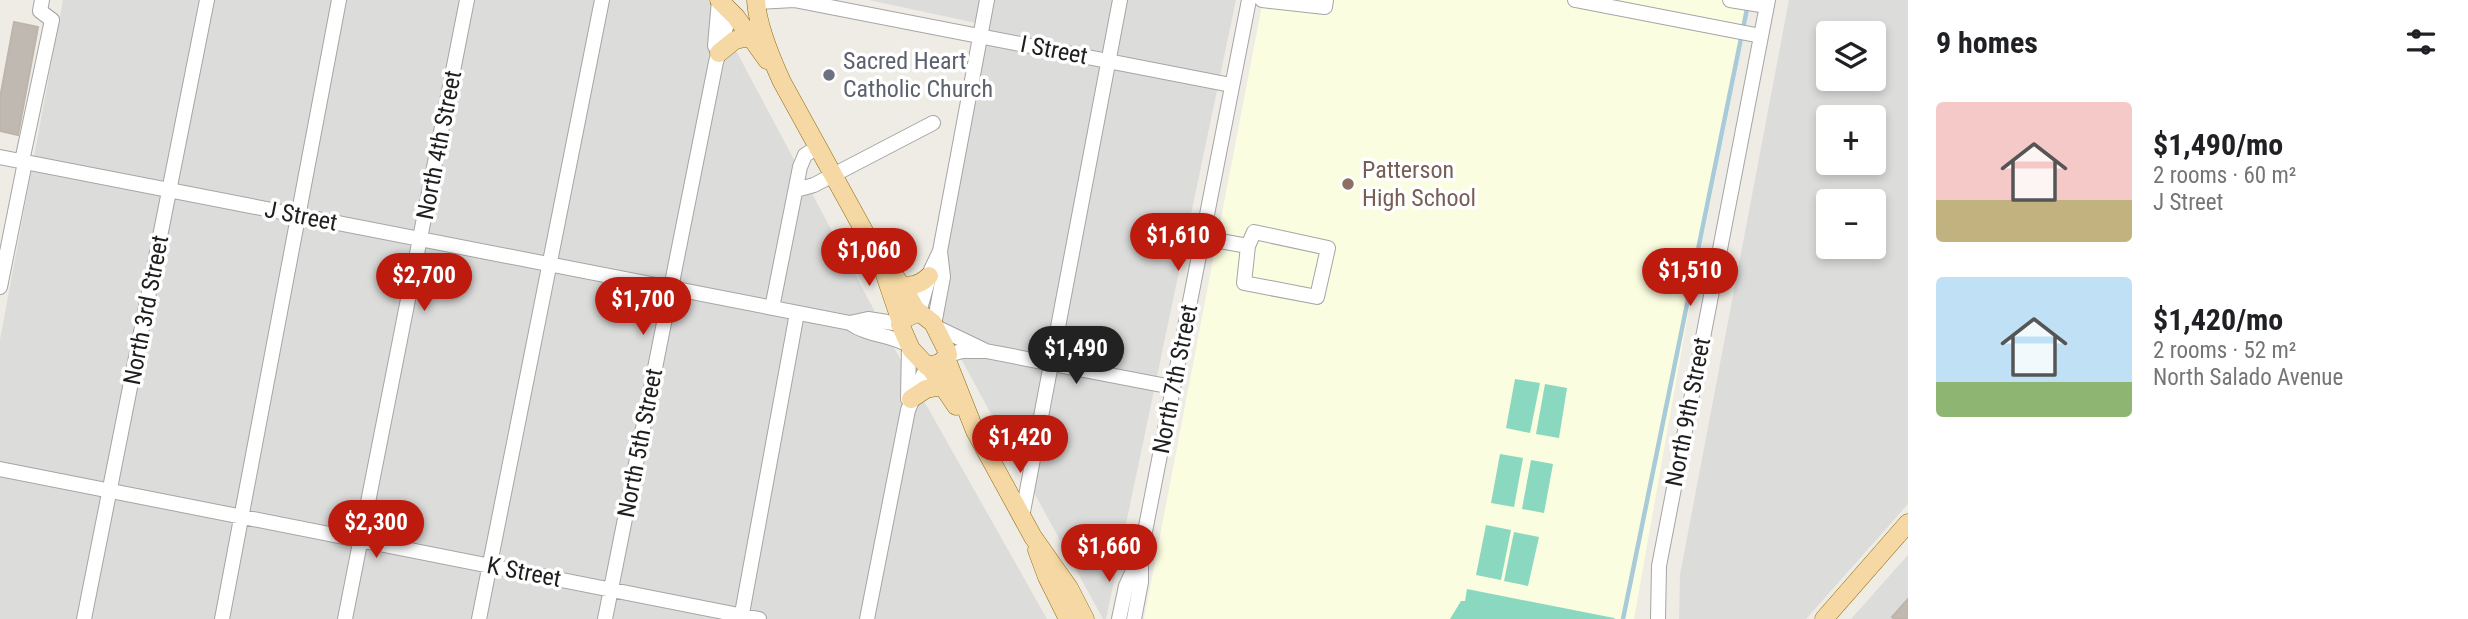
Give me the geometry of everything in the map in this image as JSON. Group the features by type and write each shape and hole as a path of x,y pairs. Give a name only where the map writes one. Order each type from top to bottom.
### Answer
{"main road":[{"path":"756,3 771,56 782,82 869,240 888,282 909,345 928,366 975,431 1033,537 1063,578 1085,619"},
{"path":"726,8 782,82"},
{"path":"718,57 735,40 750,37"},
{"path":"869,240 918,312 935,326 975,431"},
{"path":"900,284 917,285 929,276"},
{"path":"901,323 907,316 918,312"},
{"path":"928,366 940,363 947,357"},
{"path":"909,405 926,389 943,386"},
{"path":"1824,619 1908,523"},
{"path":"1033,537 1046,577 1068,619"}],"street":[{"path":"0,287 52,20 40,11 42,0"},
{"name":"North 3rd Street","path":"84,619 207,0"},
{"path":"222,619 339,0"},
{"name":"North 4th Street","path":"345,619 467,0"},
{"path":"479,619 602,0"},
{"name":"I Street","path":"756,3 793,0 859,6 980,36 1231,85"},
{"path":"918,312 940,251 987,0"},
{"path":"1022,517 1120,0"},
{"name":"North 7th Street","path":"1134,619 1141,582 1141,552 1249,0"},
{"path":"1262,0 1325,7 1326,0"},
{"path":"1575,0 1761,36"},
{"path":"1730,0 1768,3"},
{"path":"726,8 748,14 756,3"},
{"name":"North 9th Street","path":"1658,619 1657,580 1661,552 1768,3"},
{"name":"North 5th Street","path":"606,619 726,8"},
{"path":"796,190 833,175 933,123"},
{"path":"772,308 800,167 805,155 818,147"},
{"name":"J Street","path":"0,157 850,323 868,333 909,345"},
{"path":"1254,232 1328,248 1317,297 1244,283 1248,246 1254,232"},
{"path":"1203,238 1248,246"},
{"path":"940,251 943,278 935,326 986,351"},
{"path":"741,617 797,313"},
{"name":"J Street","path":"850,323 868,319 901,323"},
{"path":"867,619 909,405 909,345"},
{"path":"947,357 962,351 986,351 1172,387"},
{"path":"909,405 928,366"},
{"name":"K Street","path":"0,469 759,619"},
{"name":"North 7th Street","path":"1119,619 1126,586 1141,552"}],"shaded area":[{"path":"63,0 709,0 898,355 1047,619 0,619 0,340"},
{"path":"869,0 1236,0 1106,619 1103,619 930,302 990,26"},
{"path":"1263,0 1751,0 1689,308 1634,619 1144,619"},
{"path":"1789,0 1908,0 1908,504 1806,619 1679,619 1680,575"},
{"path":"1908,555 1908,619 1851,619"}],"green space":[{"path":"1515,379 1540,383 1530,433 1506,428"},
{"path":"1545,384 1567,388 1559,438 1536,434"},
{"path":"1500,454 1523,458 1514,507 1491,503"},
{"path":"1531,460 1553,464 1544,513 1522,509"},
{"path":"1486,525 1511,530 1501,580 1476,575"},
{"path":"1514,532 1539,537 1528,586 1504,581"},
{"path":"1467,589 1615,619 1450,619 1461,601 1465,601"}],"building":[{"path":"14,22 38,27 18,135 0,131 0,98"},
{"path":"1908,599 1908,619 1894,619 1892,617"}],"waterway":[{"path":"1623,619 1748,4"}],"place":[{"name":"Sacred Heart Catholic Church","path":"829,75"},
{"name":"Patterson High School","path":"1348,184"}]}
